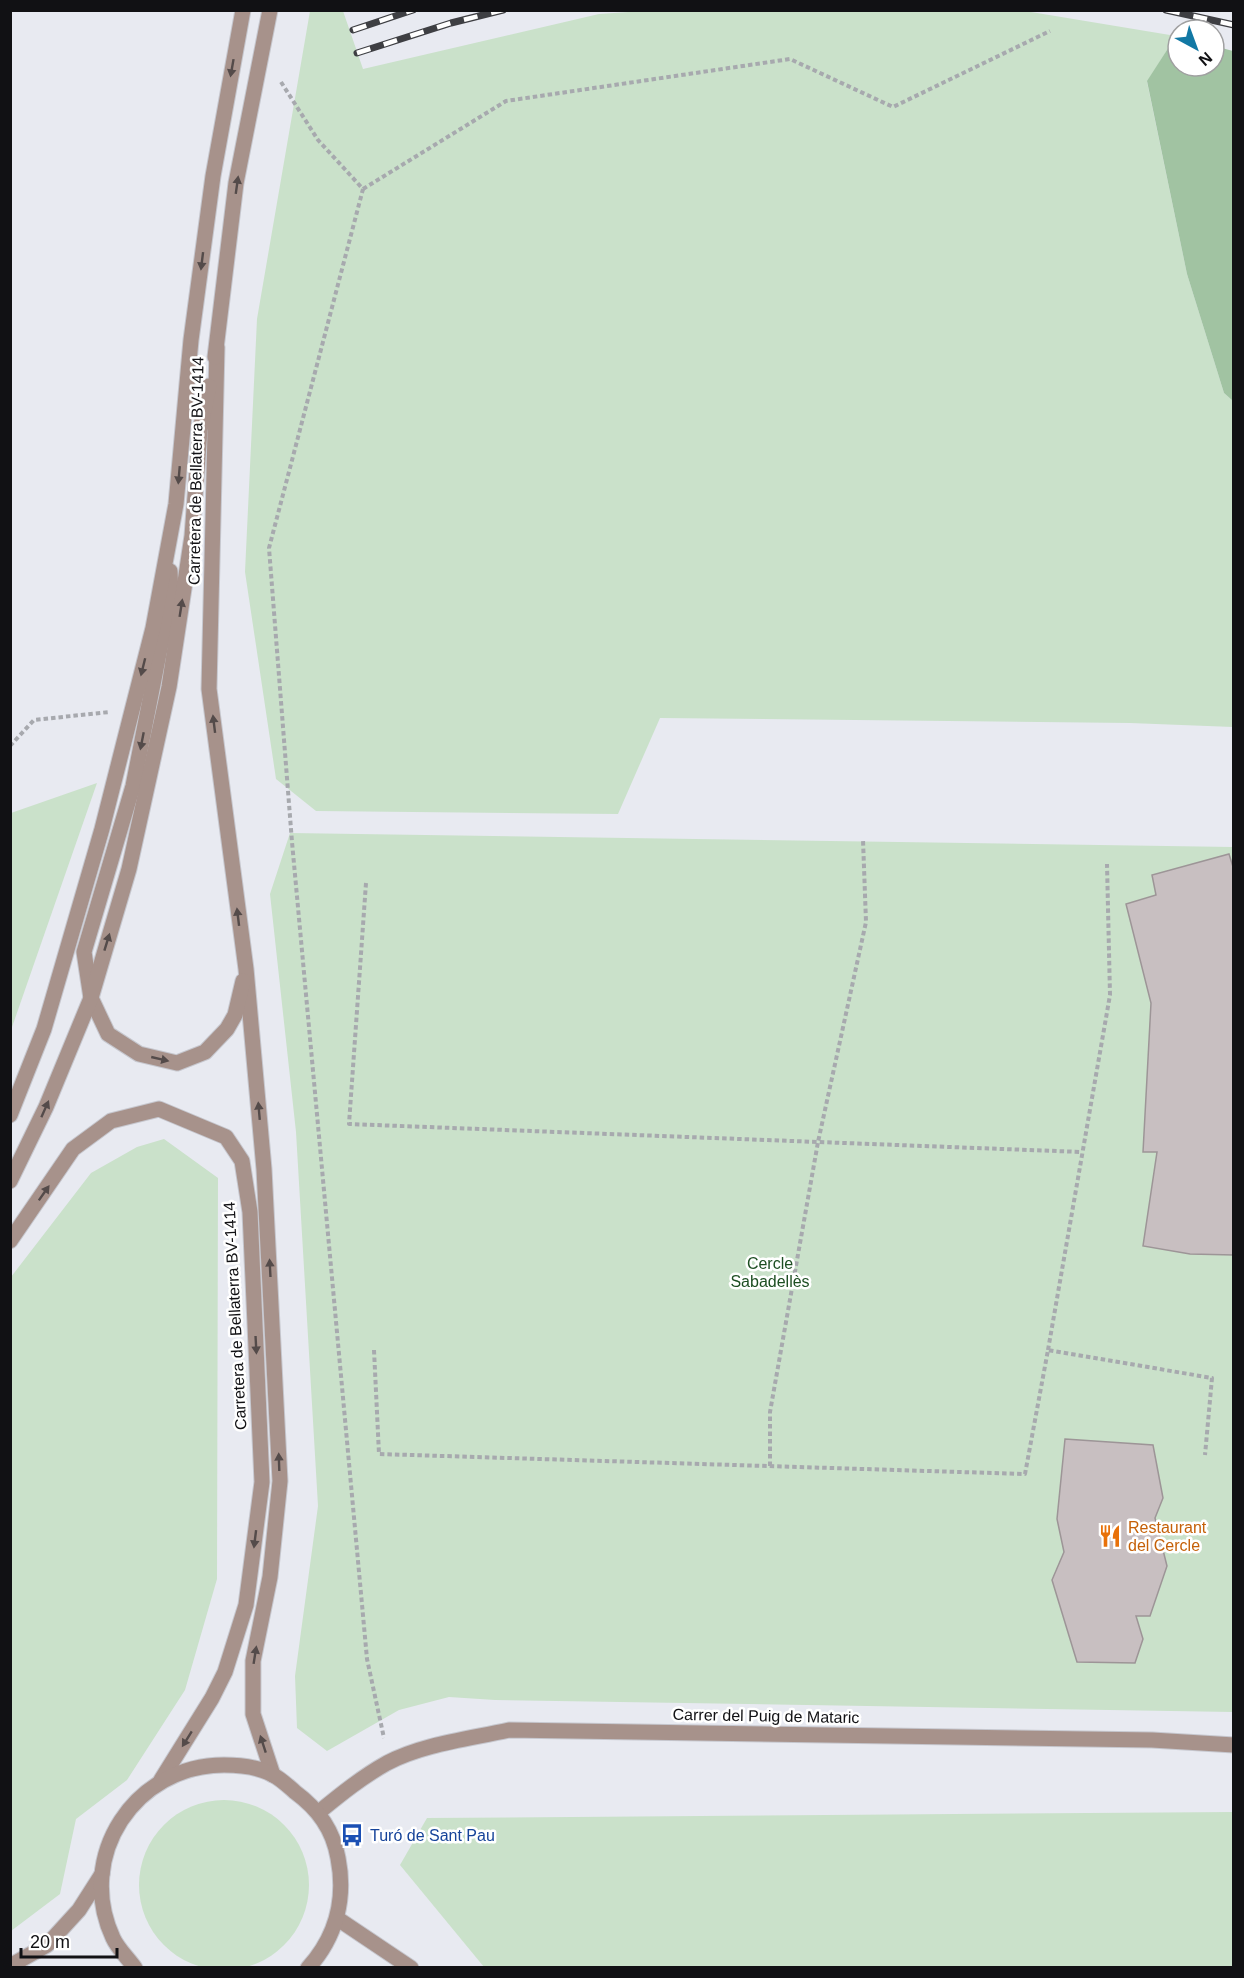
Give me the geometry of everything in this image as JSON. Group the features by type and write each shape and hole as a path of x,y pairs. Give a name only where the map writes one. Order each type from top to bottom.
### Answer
{"street":[{"name":"Carretera de Bellaterra BV-1414","path":"10,1114 44,1029 102,829 153,628 176,504 191,340 213,176 243,10"},
{"path":"217,347 236,183 270,10"},
{"name":"Carretera de Bellaterra BV-1414","path":"217,347 209,689 246,969 264,1169 280,1481 270,1577 253,1661 252,1714 273,1774"},
{"name":"Carretera de Bellaterra BV-1414","path":"10,1181 46,1107 91,998 129,869 169,687 192,536 200,430 217,347"},
{"name":"Carretera de Bellaterra BV-1414","path":"170,539 171,592 133,786 84,952 91,998 108,1034 139,1054 177,1063 205,1052 227,1029 235,1015 246,969"},
{"name":"Carretera de Bellaterra BV-1414","path":"10,1240 73,1149 111,1121 159,1109 226,1137 242,1161 250,1212 262,1482 246,1605 225,1672 212,1698 161,1780"},
{"name":"Carrer del Puig de Mataric","path":"319,1812 353,1784 389,1762 415,1752 509,1730 1152,1740 1233,1745"},
{"path":"135,1968 114,1939 103,1907 102,1874 112,1834 133,1803 161,1780 206,1765 240,1765 273,1774 319,1812 335,1843 342,1878 338,1919 321,1953 308,1968"},
{"path":"10,1966 47,1945 79,1910 102,1874"},
{"path":"338,1919 411,1968"}],"path":[{"path":"389,1762 366,1647 292,842 269,548 363,189 506,101 790,59 893,107 1050,31"},
{"path":"261,51 318,140 363,189"},
{"path":"10,747 34,720 132,709"},
{"path":"770,1466 770,1412 818,1142 866,922 863,840"},
{"path":"374,1350 379,1454 1025,1474 1110,995 1107,864"},
{"path":"366,883 349,1124 1082,1152"},
{"path":"1047,1350 1212,1378 1205,1455"}],"green space":[{"path":"310,11 343,11 363,69 599,14 643,11 1025,11 1166,34 1166,52 1147,82 1187,274 1224,393 1233,401 1233,727 1130,723 660,718 618,814 316,811 276,779 245,572 257,319"},
{"path":"1226,49 1233,51 1233,401 1224,393 1187,274 1147,81 1166,52 1166,78 1226,78"},
{"path":"97,783 11,1030 11,813"},
{"name":"Cercle Sabadellès","path":"290,833 1233,847 1233,1712 495,1700 449,1697 399,1710 327,1751 297,1728 295,1676 318,1506 296,1132 270,894"},
{"path":"164,1139 218,1178 217,1579 185,1690 127,1780 76,1819 60,1894 11,1931 11,1277 91,1173 137,1147"},
{"path":"224,1800 241,1801 257,1806 284,1825 303,1852 308,1868 308,1902 303,1918 284,1945 257,1964 241,1969 224,1970 207,1969 191,1964 164,1945 145,1918 140,1902 139,1885 140,1868 145,1852 164,1825 191,1806 207,1801"},
{"path":"1233,1812 1233,1967 484,1967 400,1865 427,1818"}],"building":[{"path":"1229,854 1234,870 1234,1255 1190,1254 1143,1246 1157,1152 1143,1152 1151,1003 1126,904 1156,895 1152,875"},
{"name":"Restaurant del Cercle","path":"1065,1439 1153,1445 1163,1498 1155,1518 1167,1566 1150,1616 1136,1616 1143,1639 1135,1663 1077,1662 1052,1580 1064,1552 1057,1519"}],"railway":[{"path":"353,30 413,10"},
{"path":"357,53 451,23 503,10"},
{"path":"1166,10 1234,25"}],"place":[{"name":"Restaurant del Cercle","path":"1110,1536"},
{"name":"Turó de Sant Pau","path":"352,1835"}]}
